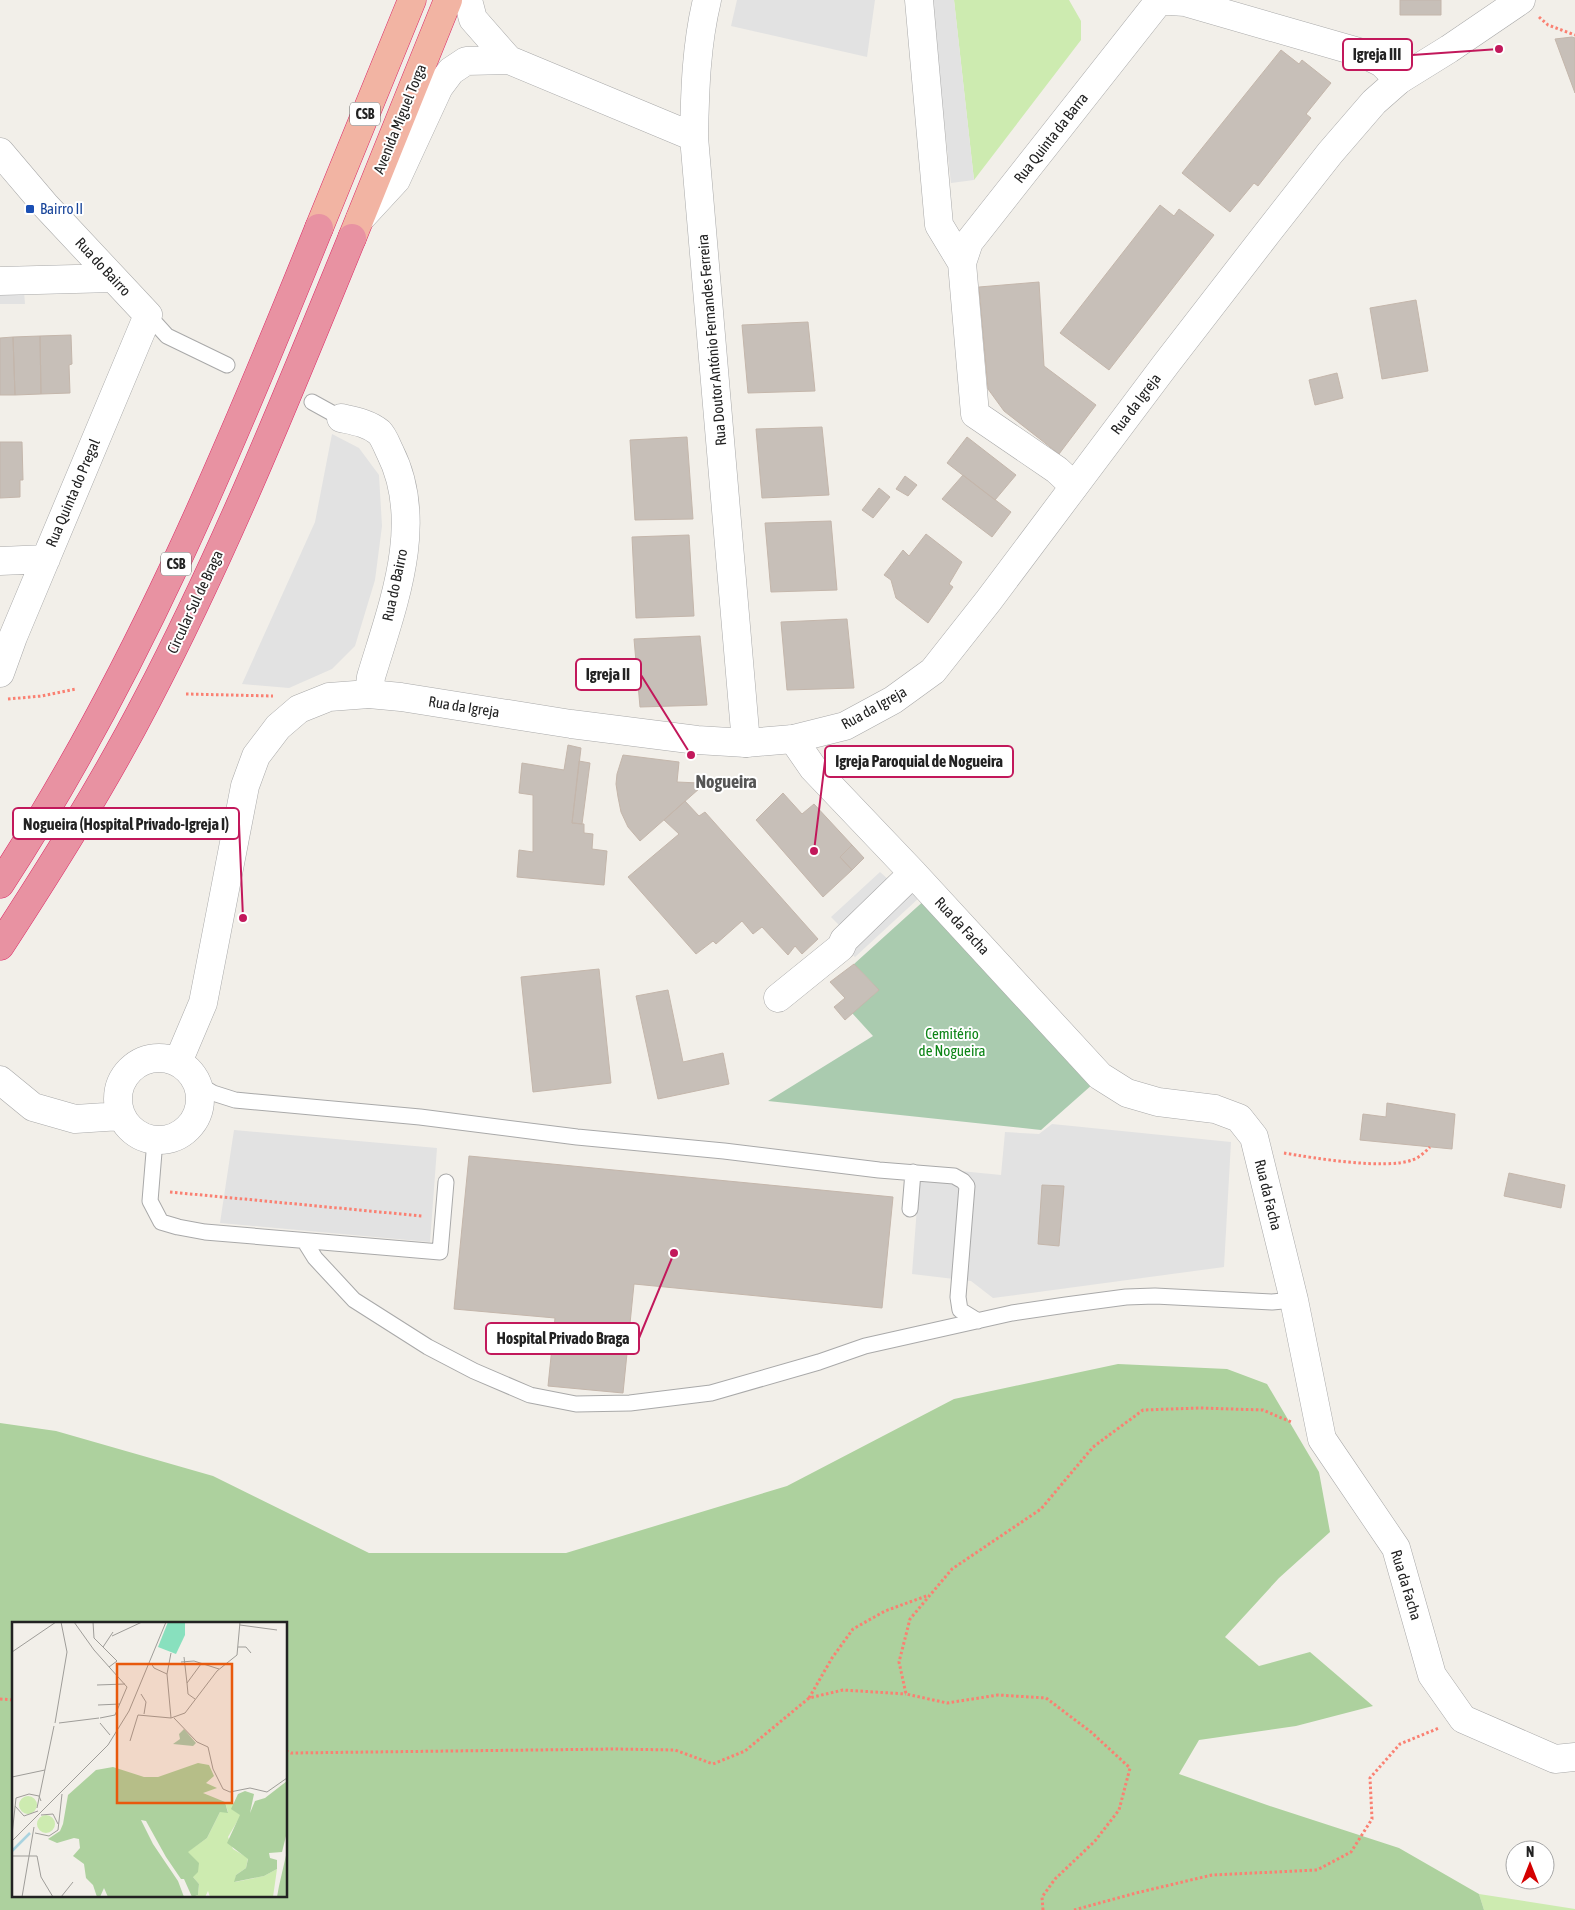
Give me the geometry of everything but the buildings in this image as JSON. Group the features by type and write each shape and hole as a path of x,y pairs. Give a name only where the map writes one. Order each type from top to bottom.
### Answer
{"highway":[{"name":"CSB","path":"0,884 30,838 82,748 134,650 218,473 412,0"},
{"name":"Avenida Miguel Torga","path":"356,228 448,0"},
{"name":"Circular Sul de Braga","path":"0,946 44,878 113,762 170,654 240,508 356,228"}],"street":[{"path":"468,0 473,19 509,60"},
{"name":"Rua Doutor António Fernandes Ferreira","path":"707,0 702,21 695,73 694,137 746,743"},
{"path":"919,0 939,225 962,264"},
{"name":"Rua Quinta da Barra","path":"1074,486 1057,470 975,414 962,264 969,242 1158,1 1185,2 1362,53 1382,63 1399,80"},
{"name":"Rua da Igreja","path":"178,1062 203,1003 245,786 256,756 278,727 299,709 329,697 369,694 401,697 581,725 697,740 746,743 792,739 845,726 893,700 933,672 990,600 1166,364 1330,153 1374,102 1399,80 1449,49 1528,7"},
{"path":"356,228 396,180 439,87 451,71 466,61 509,60 694,137"},
{"name":"Rua do Bairro","path":"0,152 45,204 148,315"},
{"path":"0,282 113,278"},
{"name":"Rua Quinta do Pregal","path":"0,673 148,315"},
{"name":"Rua do Bairro","path":"340,418 364,423 380,433 398,468 406,518 401,571 371,677 369,694"},
{"path":"0,560 46,559"},
{"name":"Rua da Facha","path":"792,739 813,768 914,873 1100,1076 1127,1093 1158,1102 1215,1109 1238,1118 1254,1137 1294,1300 1322,1439 1396,1548 1432,1675 1463,1719"},
{"path":"778,998 841,947 844,940 914,873"},
{"path":"153,1057 166,1058 178,1062 187,1068 198,1084 201,1098 198,1112 192,1124 182,1134 169,1140 155,1140 141,1136 129,1128 121,1116 117,1104 122,1078 130,1068 140,1061 153,1057"},
{"path":"0,1080 33,1107 75,1119 121,1116"},
{"path":"1463,1719 1555,1759 1575,1757"}],"lane":[{"path":"148,315 167,336 228,365"},
{"path":"312,402 340,418"},
{"path":"198,1084 213,1093 235,1100 420,1117 577,1138 724,1151 879,1170 954,1176 963,1181 967,1186 958,1297 960,1310 978,1320"},
{"path":"155,1140 150,1201 161,1222 206,1232 305,1242 440,1252 446,1182"},
{"path":"910,1208 913,1172"},
{"path":"305,1242 315,1258 354,1300 428,1347 474,1371 530,1394 576,1404 630,1403 712,1393 819,1362 865,1346 978,1320 1066,1305 1126,1297 1155,1296 1272,1302 1294,1300"}],"path":[{"path":"1528,7 1548,25 1575,35"},
{"path":"0,700 42,696 76,689"},
{"path":"186,694 276,696 299,709"},
{"path":"1256,1145 1268,1150 1324,1159 1391,1163 1411,1161 1423,1155 1430,1147"},
{"path":"150,1190 442,1218"},
{"path":"906,1694 899,1662 910,1619 930,1595 952,1569 1041,1510 1093,1447 1143,1410 1200,1408 1263,1410 1300,1426 1322,1439"},
{"path":"288,1752 675,1750 713,1764 745,1751 808,1698 832,1658 853,1629 885,1611 930,1595"},
{"path":"808,1698 843,1690 906,1694 947,1703 998,1695 1046,1698 1091,1732 1130,1768 1119,1810 1095,1841 1055,1878 1042,1897 1043,1910"},
{"path":"1074,1910 1212,1875 1317,1870 1351,1852 1372,1819 1370,1778 1400,1744 1463,1719"}],"green space":[{"path":"954,0 1069,0 1081,21 1081,40 974,180"},
{"name":"Cemitério de Nogueira","path":"927,898 1093,1084 1041,1130 768,1101 873,1036 852,1013 879,990 854,964"},
{"path":"1118,1364 1227,1369 1267,1384 1319,1472 1330,1532 1279,1578 1225,1637 1259,1666 1310,1652 1373,1706 1296,1726 1199,1740 1179,1774 1399,1848 1479,1894 1484,1910 0,1910 0,1423 56,1431 213,1476 369,1553 566,1553 787,1486 954,1399"},
{"path":"1479,1894 1575,1909 1575,1910 1484,1910"}],"shaded area":[{"path":"737,0 875,0 867,57 731,26"},
{"path":"930,0 954,0 974,180 951,183"},
{"path":"24,291 25,304 0,304 0,292"},
{"path":"332,434 359,448 379,475 382,526 375,580 355,646 332,669 289,688 242,684 315,522"},
{"path":"880,872 890,881 841,927 831,917"},
{"path":"911,888 920,897 855,957 845,947"},
{"path":"1052,1124 1231,1142 1224,1267 993,1298 971,1281 912,1274 920,1167 1001,1175 1005,1132 1039,1134"},
{"path":"234,1130 437,1148 430,1242 220,1223"}],"place":[{"name":"Igreja III","path":"1499,49"},
{"name":"Bairro II","path":"30,209"},
{"name":"Igreja II","path":"691,755"},
{"name":"Igreja Paroquial de Nogueira","path":"814,851"},
{"name":"Nogueira (Hospital Privado-Igreja I)","path":"243,918"},
{"name":"Hospital Privado Braga","path":"674,1253"}],"district":[{"name":"Nogueira","path":"726,782"}]}
